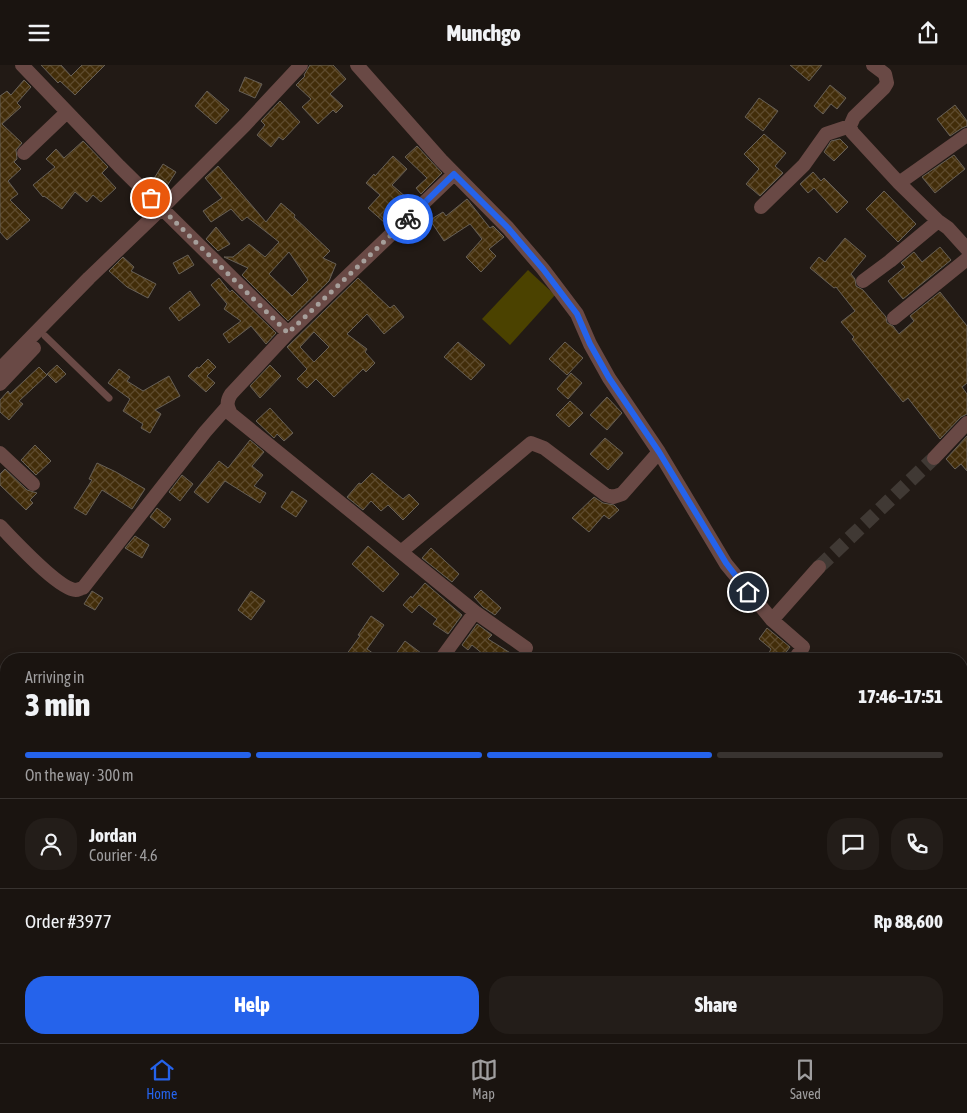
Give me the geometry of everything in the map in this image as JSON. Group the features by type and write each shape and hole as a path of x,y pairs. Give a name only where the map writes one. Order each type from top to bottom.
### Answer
{"street":[{"path":"22,65 161,209 288,333"},
{"path":"2,365 245,125 300,65"},
{"path":"357,65 454,174 508,228 572,307 609,378 659,452 726,563 772,620 803,647 798,653"},
{"path":"873,65 884,74 887,83 854,117 850,125 852,132 899,183 938,221 948,227 967,249"},
{"path":"24,153 67,112"},
{"path":"761,207 804,165 826,134 850,125"},
{"path":"899,183 967,135"},
{"path":"454,174 288,333 231,394 227,400 227,407 231,414 475,611 526,649"},
{"path":"863,281 938,221"},
{"path":"894,318 967,259"},
{"path":"0,384 84,293 89,278"},
{"path":"0,527 54,579 76,590 84,588 205,432 227,407"},
{"path":"934,458 967,423"},
{"path":"402,551 532,443 544,448 606,495 613,497 622,494 659,452"},
{"path":"0,453 33,484"},
{"path":"772,620 819,567"},
{"path":"445,653 475,611"}],"lane":[{"path":"45,336 109,398"}],"shaded area":[{"path":"528,270 555,295 510,345 482,319"}],"building":[{"path":"41,65 61,65 71,76 82,65 105,65 75,95 60,81 58,83"},
{"path":"310,65 333,65 346,79 330,94 343,106 336,113 333,110 318,124 302,107 311,99 296,85 305,76"},
{"path":"790,65 822,65 809,81"},
{"path":"245,77 262,84 255,98 239,91"},
{"path":"24,80 31,87 17,103 21,107 2,124 22,143 16,150 17,159 14,162 21,169 8,181 18,194 10,200 30,220 7,240 0,232 0,96 7,91 11,95"},
{"path":"830,85 846,98 837,109 831,104 823,114 814,106"},
{"path":"207,91 229,110 216,124 195,106"},
{"path":"759,98 778,111 763,131 745,117"},
{"path":"280,101 300,122 283,140 279,137 271,147 257,135 265,125 261,121"},
{"path":"955,105 967,121 967,126 950,136 937,119"},
{"path":"764,134 786,153 775,166 783,173 760,196 746,184 759,169 744,154"},
{"path":"840,139 848,147 834,161 824,152 831,141"},
{"path":"83,141 108,167 102,173 116,188 101,202 93,195 87,202 75,192 62,209 43,197 33,185 55,167 46,159 56,149 64,158"},
{"path":"417,146 442,173 421,194 416,188 427,178 405,157"},
{"path":"954,155 965,169 935,193 922,177"},
{"path":"393,156 407,169 392,185 407,198 385,223 368,208 380,195 366,183"},
{"path":"163,164 176,172 160,194 150,185"},
{"path":"218,166 266,222 281,203 330,251 323,258 336,264 329,281 288,321 242,275 248,268 224,257 233,257 249,244 265,257 279,242 247,217 242,221 231,209 211,222 203,211 222,198 205,178","holes":["289,252 308,280 292,296 269,274"]},
{"path":"813,172 821,181 824,178 848,202 837,213 814,188 808,193 800,184"},
{"path":"884,191 916,224 898,242 866,209"},
{"path":"467,199 490,228 493,226 504,237 489,249 496,256 481,272 466,257 482,239 470,224 444,241 430,220 443,212 446,216"},
{"path":"216,227 230,244 218,251 206,239"},
{"path":"845,238 866,256 851,274 855,279 856,286 863,290 886,317 887,323 893,326 899,334 914,321 910,316 940,292 967,326 967,383 962,387 967,394 967,414 961,417 940,439 908,398 903,402 852,339 854,337 841,322 855,311 836,287 834,288 810,268 819,257 825,262"},
{"path":"940,247 951,260 903,299 888,281 905,267 901,263 914,252 922,262"},
{"path":"188,255 194,265 179,274 173,263"},
{"path":"123,257 134,267 131,271 156,284 148,298 127,287 109,271"},
{"path":"219,278 230,292 232,290 276,333 266,344 251,326 229,343 223,334 241,321 224,309 227,304 211,285"},
{"path":"358,278 390,308 394,305 404,317 384,334 367,314 347,334 367,349 365,352 375,363 366,372 363,369 334,397 316,379 307,388 297,379 307,369 287,347","holes":["314,332 329,347 314,362 300,347"]},
{"path":"190,291 200,305 179,321 169,308"},
{"path":"458,342 485,365 471,380 444,357"},
{"path":"565,342 583,358 567,375 549,359"},
{"path":"208,359 216,367 207,376 215,383 206,392 188,376"},
{"path":"57,365 66,374 56,383 47,374"},
{"path":"270,365 281,376 260,398 250,386"},
{"path":"39,367 47,375 19,401 23,404 9,420 0,412 0,400 8,391 10,394"},
{"path":"119,369 130,377 127,381 143,391 169,376 180,396 155,410 161,414 150,433 141,428 143,424 123,411 130,399 108,383"},
{"path":"571,373 582,383 568,399 557,389"},
{"path":"607,397 622,413 607,430 590,415"},
{"path":"570,401 583,413 569,427 556,415"},
{"path":"270,408 293,433 284,441 277,434 274,438 256,421"},
{"path":"967,436 967,471 961,464 955,469 946,459"},
{"path":"605,438 623,453 608,470 590,454"},
{"path":"250,440 264,452 252,466 263,475 254,486 266,493 260,503 225,481 208,503 194,492 219,461 228,468"},
{"path":"35,445 51,461 36,475 21,460"},
{"path":"97,463 145,489 132,509 102,490 86,515 74,508 92,480 89,479"},
{"path":"5,469 27,490 37,493 30,500 33,503 26,510 0,485 0,474"},
{"path":"372,473 403,499 409,494 419,504 403,520 388,505 381,511 371,501 363,510 347,497 359,483 361,484"},
{"path":"182,475 193,484 180,501 169,492"},
{"path":"292,491 307,501 296,517 281,507"},
{"path":"594,497 603,503 614,505 619,510 609,519 604,515 589,532 572,518"},
{"path":"157,508 171,519 164,528 150,517"},
{"path":"135,536 149,545 142,558 125,548"},
{"path":"368,546 399,574 383,592 352,564"},
{"path":"431,548 459,574 452,582 422,558"},
{"path":"425,583 462,615 448,634 433,624 437,619 419,605 412,613 403,605"},
{"path":"481,590 501,608 495,615 483,607 474,597"},
{"path":"92,591 103,598 95,610 84,604"},
{"path":"251,591 265,601 251,620 238,610"},
{"path":"371,616 384,625 367,649 373,653 347,653 360,636 358,635"},
{"path":"477,624 492,635 488,639 510,653 482,653 472,645 468,650 462,645"},
{"path":"767,628 790,647 786,653 769,653 771,649 759,639"},
{"path":"405,641 421,653 396,653"}],"tunnel":[{"path":"819,567 934,458"}],"way so far":[{"path":"151,198 288,333 408,219"}],"route":[{"path":"408,219 454,174 508,228 543,269 577,314 590,344 609,378 659,452 726,563 748,592"}]}
